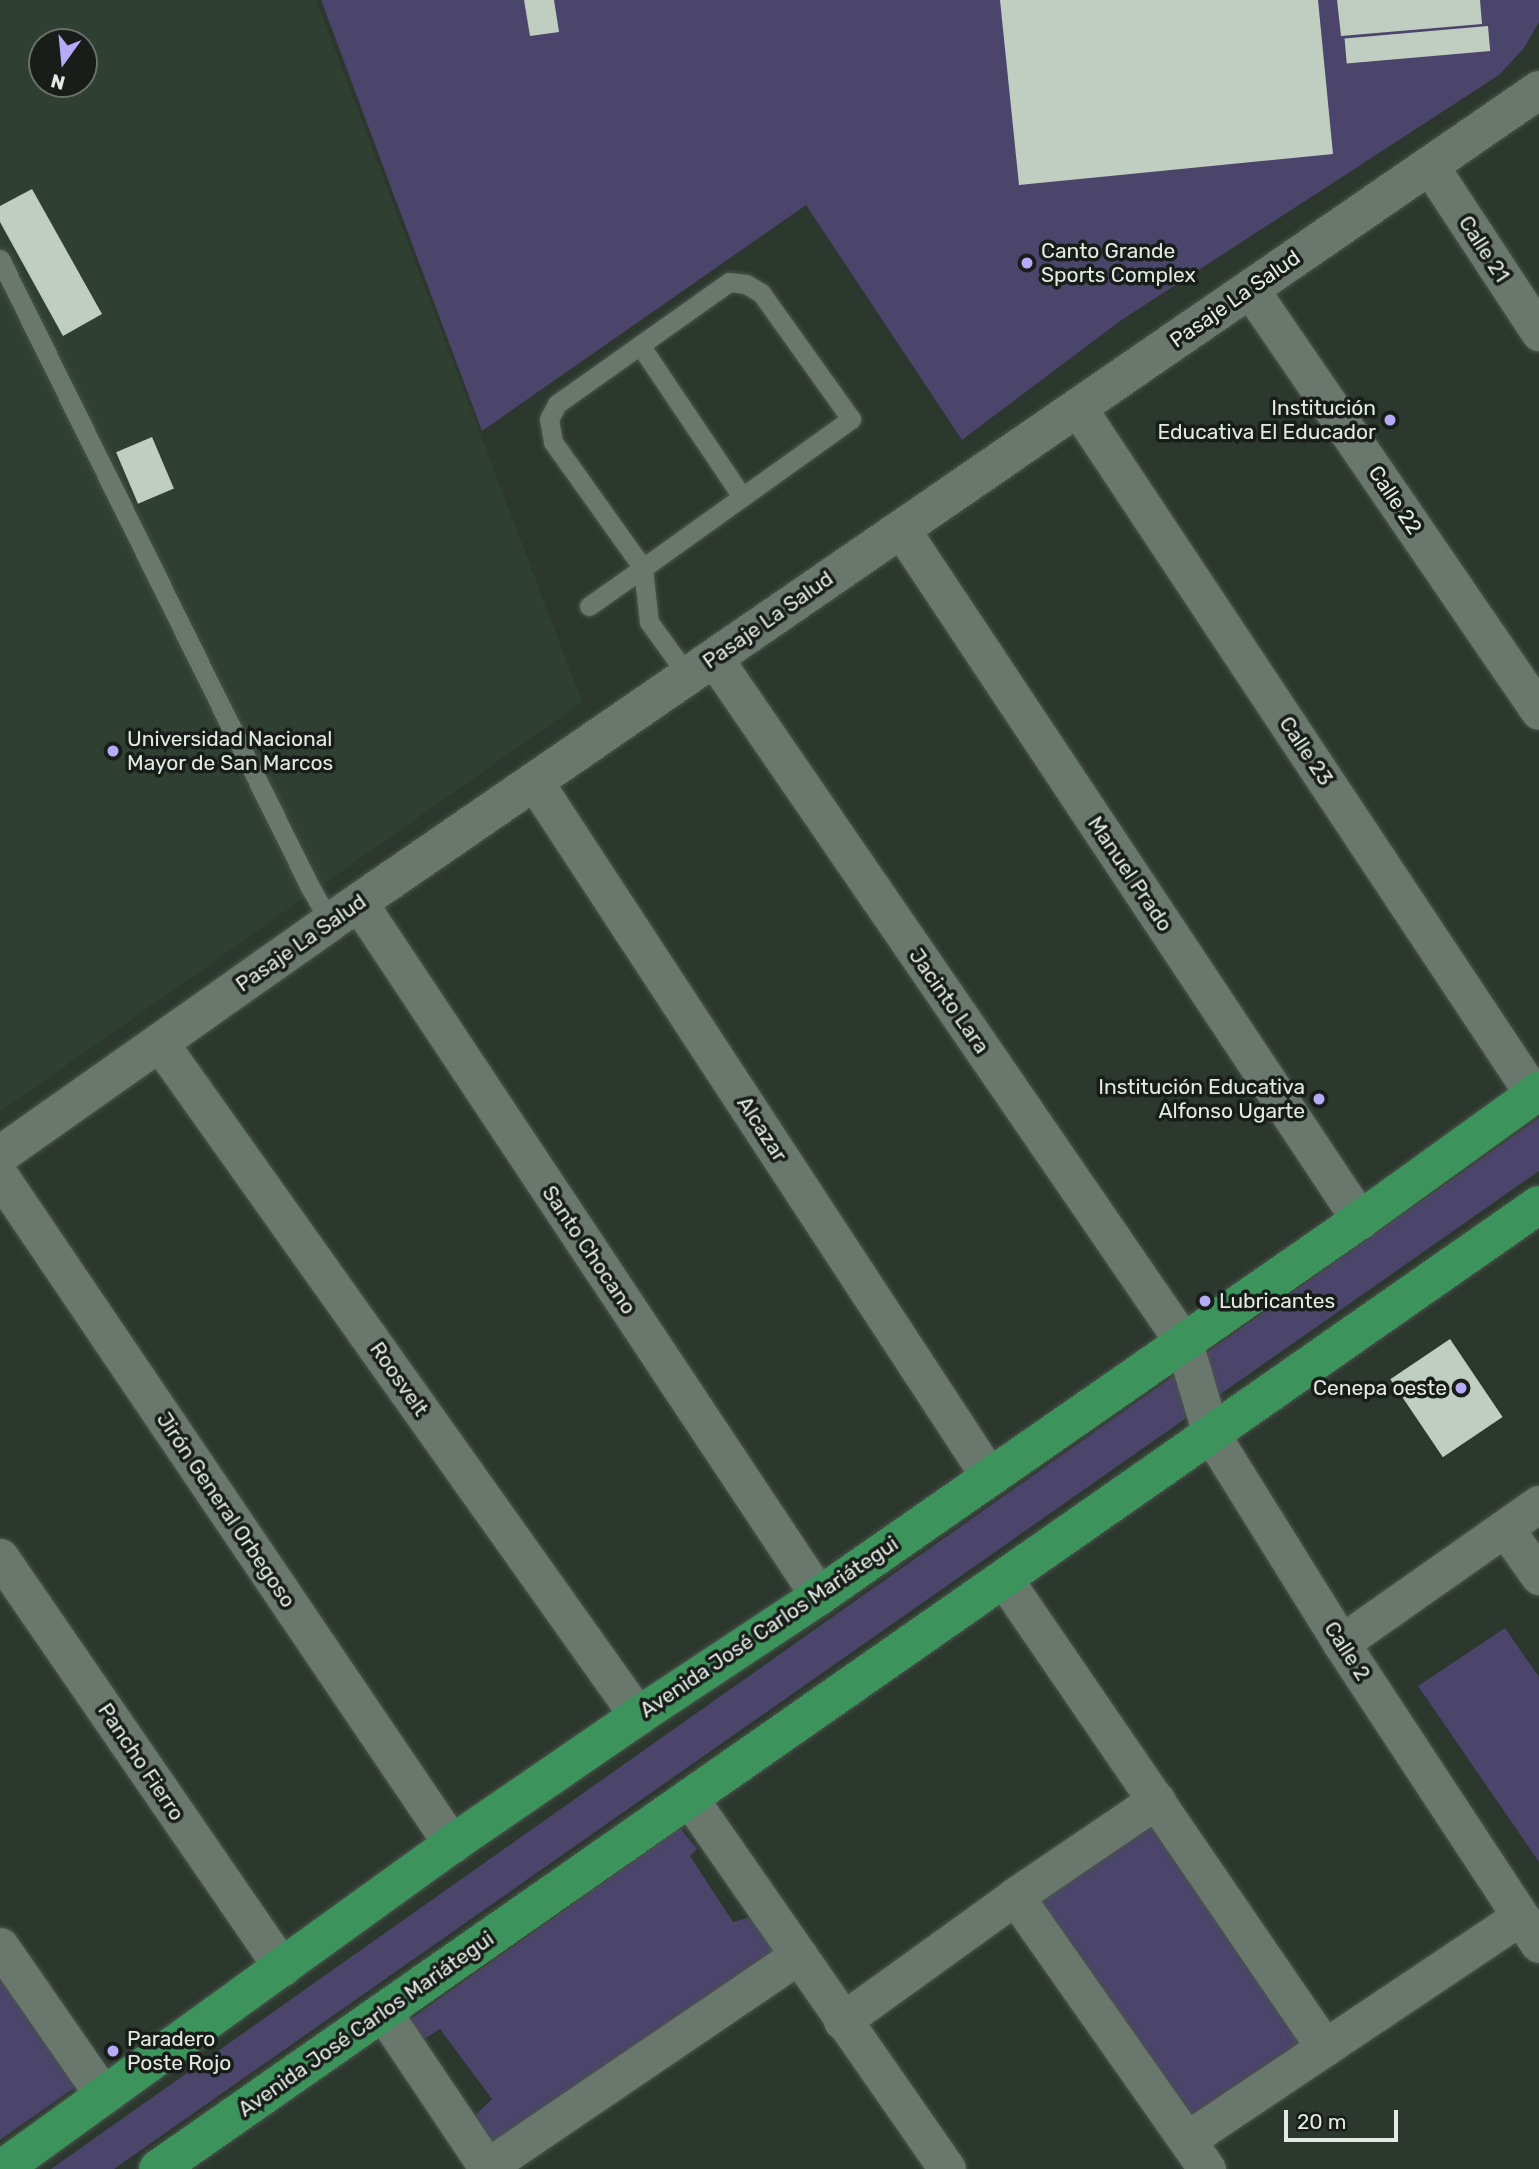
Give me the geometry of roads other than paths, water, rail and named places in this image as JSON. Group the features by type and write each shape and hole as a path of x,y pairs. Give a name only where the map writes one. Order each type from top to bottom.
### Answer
{"main road":[{"name":"Avenida José Carlos Mariátegui","path":"2,2169 452,1844 819,1596 1185,1343 1536,1093"},
{"name":"Avenida José Carlos Mariátegui","path":"179,2163 383,2012 1539,1205"}],"street":[{"name":"Pasaje La Salud","path":"0,1156 534,781 1539,90"},
{"name":"Calle 21","path":"1430,166 1539,332"},
{"name":"Calle 22","path":"1250,289 1539,711"},
{"name":"Calle 23","path":"1078,408 1536,1093"},
{"name":"Manuel Prado","path":"901,528 1360,1220"},
{"name":"Jacinto Lara","path":"701,667 1185,1343"},
{"name":"Alcazar","path":"534,781 989,1476"},
{"name":"Santo Chocano","path":"345,912 819,1596"},
{"name":"Roosvelt","path":"159,1042 638,1716"},
{"name":"Jirón General Orbegoso","path":"0,1176 452,1844"},
{"name":"Calle 2","path":"1185,1343 1211,1434 1341,1643 1529,1930"},
{"path":"1341,1643 1539,1504"},
{"path":"1506,1528 1539,1576"},
{"name":"Pancho Fierro","path":"0,1557 282,1967"},
{"path":"1004,1579 1325,2048"},
{"path":"690,1799 947,2169"},
{"path":"842,2021 1015,1896 1156,1800"},
{"path":"1015,1896 1197,2154 1325,2048 1529,1930"},
{"path":"0,1946 103,2095"},
{"path":"383,2012 488,2168 799,1955"}],"lane":[{"path":"0,259 310,887 345,912"},
{"path":"589,606 643,568 850,419 761,293 746,284 729,282 556,404 549,419 553,442 643,568 649,622 701,667"},
{"path":"640,345 741,497"}],"place":[{"name":"Canto Grande Sports Complex","path":"1027,263"},
{"name":"Institución Educativa El Educador","path":"1390,420"},
{"name":"Universidad Nacional Mayor de San Marcos","path":"113,751"},
{"name":"Institución Educativa Alfonso Ugarte","path":"1319,1099"},
{"name":"Lubricantes","path":"1205,1301"},
{"name":"Cenepa oeste","path":"1461,1388"},
{"name":"Paradero Poste Rojo","path":"113,2051"}]}
